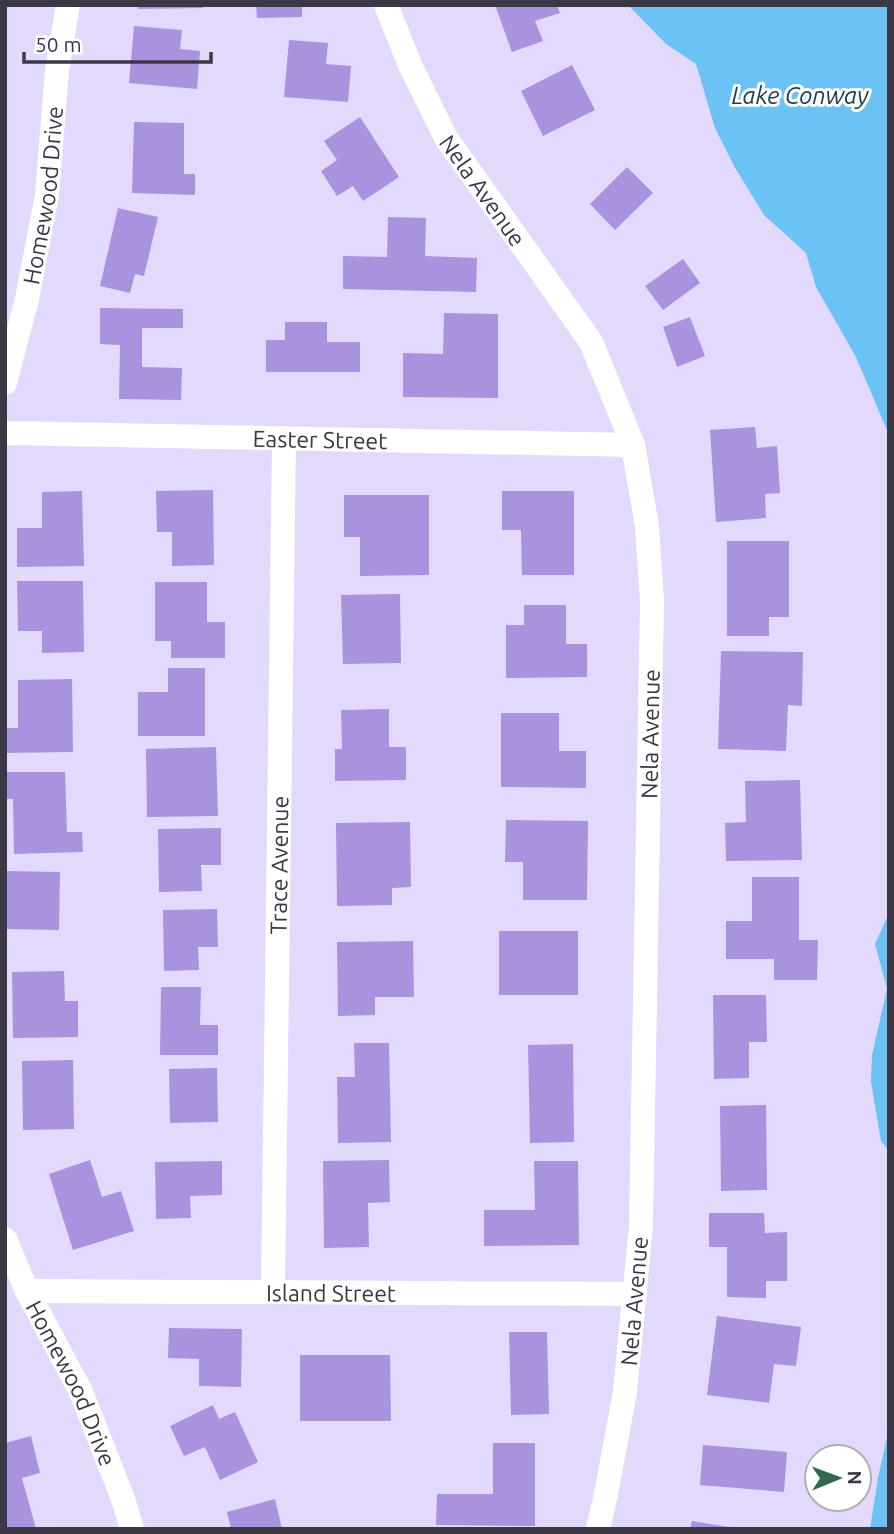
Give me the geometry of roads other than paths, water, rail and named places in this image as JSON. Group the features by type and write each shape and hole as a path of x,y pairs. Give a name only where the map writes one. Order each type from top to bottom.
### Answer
{"street":[{"name":"Homewood Drive","path":"5,383 27,299 47,195 57,70 68,5"},
{"name":"Nela Avenue","path":"386,5 410,65 446,138 591,342 633,445 648,526 652,601 641,1226 625,1392 598,1529"},
{"name":"Easter Street","path":"5,433 633,445"},
{"name":"Trace Avenue","path":"273,1292 284,438"},
{"name":"Homewood Drive","path":"5,1239 27,1291 81,1392 132,1529"},
{"name":"Island Street","path":"27,1291 635,1294"}],"water":[{"name":"Lake Conway","path":"628,5 889,5 889,435 856,357 816,287 806,253 764,215 734,166 715,128 696,64 666,44"},
{"path":"889,913 889,1151 881,1141 871,1082 872,1055 887,989 875,944"},
{"path":"889,1428 889,1529 870,1529"}]}
